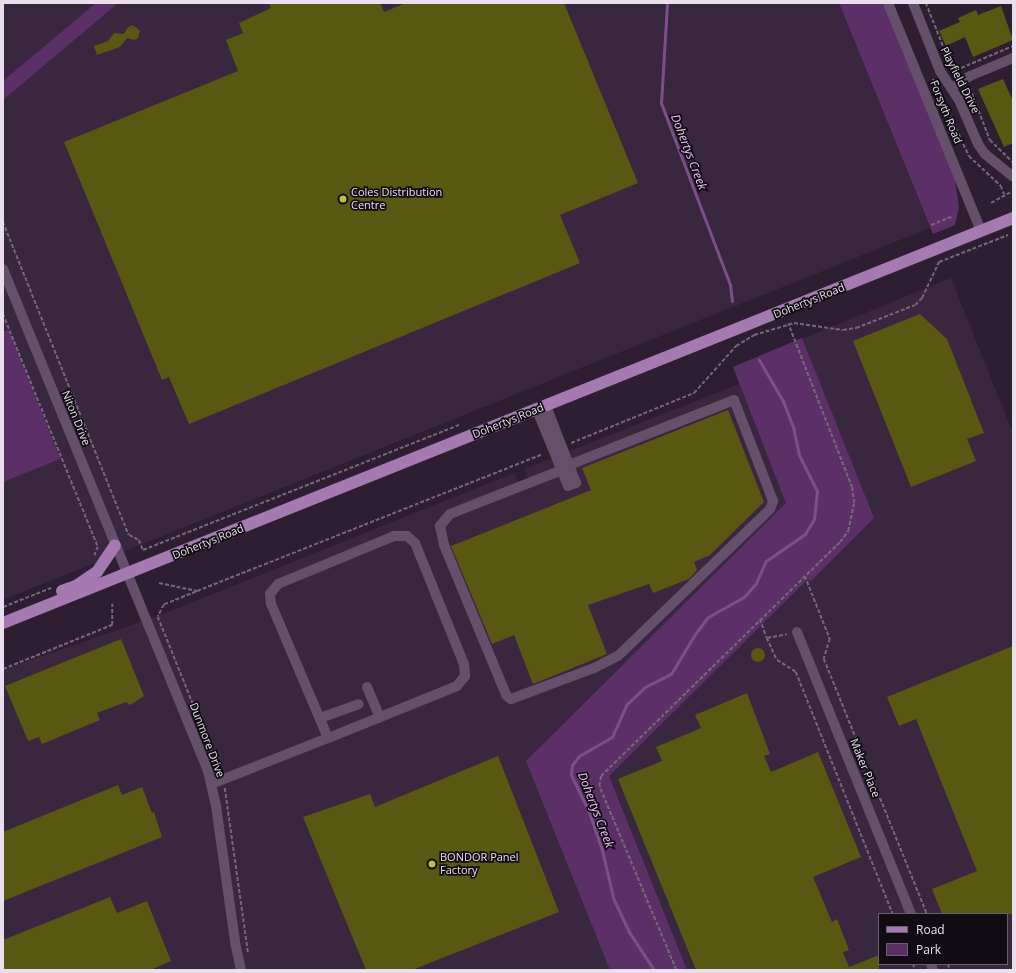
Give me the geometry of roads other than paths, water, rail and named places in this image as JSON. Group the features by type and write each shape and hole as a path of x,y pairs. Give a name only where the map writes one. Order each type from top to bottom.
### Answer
{"main road":[{"name":"Dohertys Road","path":"3,624 1013,218"},
{"path":"3,614 76,586 97,572 115,545"}],"street":[{"name":"Forsyth Road","path":"888,3 981,231"},
{"name":"Playfield Drive","path":"913,3 940,71 959,100 978,144 985,154 1013,177"},
{"path":"951,88 970,76 1013,58"},
{"name":"Niton Drive","path":"3,270 127,575"},
{"path":"734,400 773,501 770,508 618,656 587,671 511,699 506,695 440,535 440,526 450,514 566,468 734,400"},
{"path":"542,408 566,468"},
{"path":"211,784 328,738 457,686 465,676 464,664 415,543 407,536 394,536 287,580 278,584 270,594 276,619 328,738"},
{"name":"Dunmore Drive","path":"127,575 208,771 241,970"},
{"name":"Maker Place","path":"797,632 911,913"},
{"path":"367,687 380,717"},
{"path":"320,718 359,704"}],"waterway":[{"name":"Dohertys Creek","path":"667,3 661,103 730,285 732,301"},
{"name":"Dohertys Creek","path":"654,970 629,932 613,897 602,850 589,812 571,775 572,765 579,756 612,737 627,704 645,687 671,674 695,634 708,617 744,597 756,583 766,561 805,534 814,519 817,491 799,455 793,427 783,401 759,360"}],"place":[{"name":"Coles Distribution Centre","path":"343,199"},
{"name":"BONDOR Panel Factory","path":"432,864"}]}
